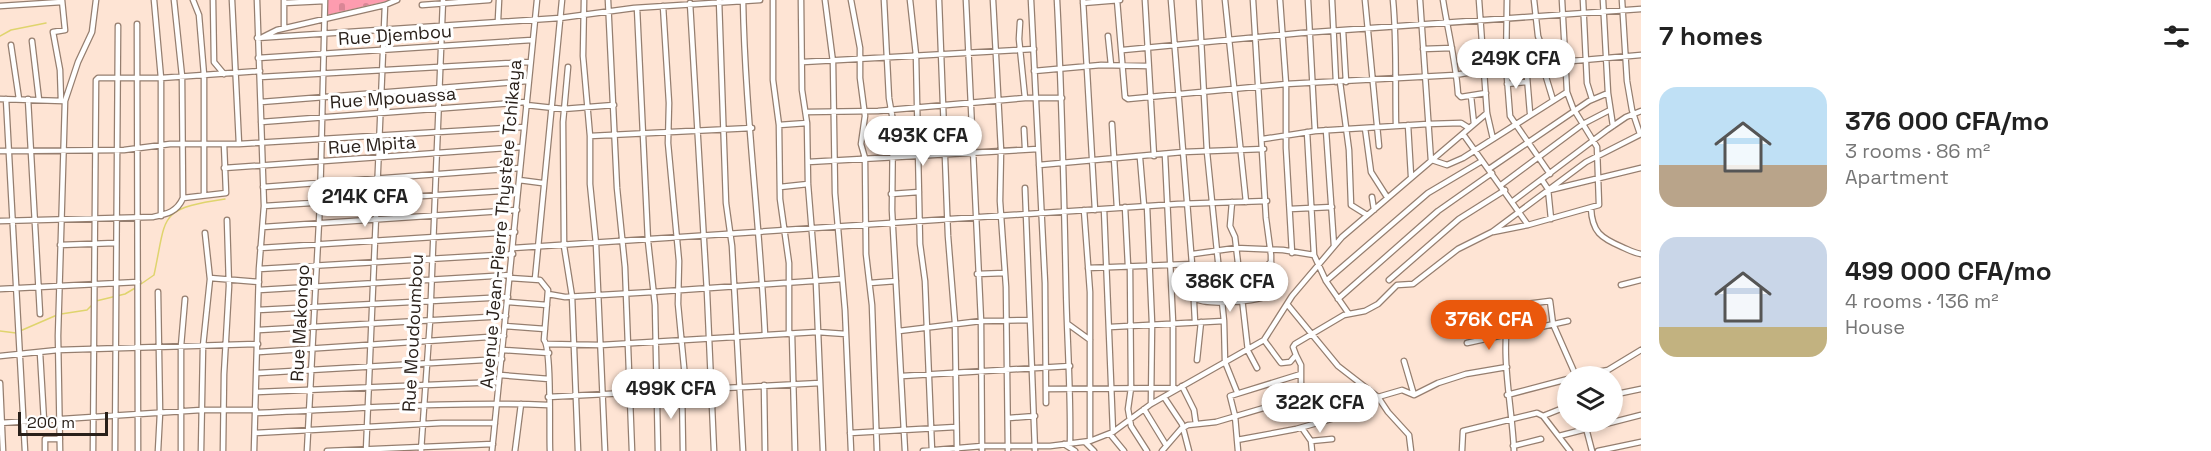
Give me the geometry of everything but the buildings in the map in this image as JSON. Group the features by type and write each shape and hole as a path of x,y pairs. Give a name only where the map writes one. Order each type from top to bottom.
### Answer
{"street":[{"path":"63,101 92,32 96,0"},
{"path":"154,0 161,78 161,216"},
{"path":"0,220 60,217 138,218 161,216 173,212 183,198 182,76 174,0"},
{"path":"193,0 199,17 204,75 202,144 204,195"},
{"path":"213,0 214,62 224,74"},
{"path":"232,0 239,144"},
{"path":"254,451 259,352 259,269 264,206 257,0"},
{"path":"284,28 284,1 325,0"},
{"name":"Rue Makongo","path":"307,451 317,287 325,75 325,0"},
{"path":"260,38 284,28 385,5 397,0"},
{"path":"422,5 489,0"},
{"path":"498,20 499,0"},
{"name":"Avenue Jean-Pierre Thystère Tchikaya","path":"492,451 519,190 529,62 537,0"},
{"path":"535,279 542,183 562,0"},
{"path":"584,0 586,107 590,136 590,184 596,244 605,451"},
{"path":"608,0 617,188 626,293 632,451"},
{"path":"634,0 656,342 655,390 658,451"},
{"path":"653,0 653,7"},
{"path":"743,0 752,128 753,194 759,232 765,335"},
{"path":"260,38 498,20 560,18 584,13 663,6 678,2 760,0"},
{"path":"773,0 773,80 779,125 780,187 789,284 795,451"},
{"path":"801,0 802,90 807,123 808,184 816,283 823,451"},
{"path":"825,0 833,62 835,193 846,334 851,451"},
{"path":"851,0 859,37 865,111 861,144 865,158 865,225 870,283 877,451"},
{"path":"884,0 894,157 891,194 905,451"},
{"path":"910,0 916,55 920,222 927,327 931,451"},
{"path":"939,0 948,220 955,323 957,450"},
{"path":"966,0 974,153 974,218 981,321 982,449"},
{"path":"993,0 1007,321 1008,448"},
{"path":"1031,0 1037,98 1047,368 1046,403"},
{"path":"1057,0 1065,164 1064,212 1071,389 1067,444"},
{"path":"1095,210 1083,2 1118,0 1126,99 1286,84 1424,77 1457,74 1506,65 1641,55"},
{"path":"1145,0 1154,156"},
{"path":"1171,0 1193,254 1194,298 1198,322 1197,360"},
{"path":"1199,0 1207,152 1224,321 1225,362 1237,392"},
{"path":"1225,0 1246,202"},
{"path":"1194,298 1203,303 1260,300 1271,294 1272,261 1253,0"},
{"path":"1280,0 1286,84 1286,135 1292,253"},
{"path":"1308,0 1315,131"},
{"path":"1332,0 1338,82 1346,129 1351,205 1367,215"},
{"path":"1365,0 1370,79 1379,146"},
{"path":"1393,0 1398,77 1395,98 1396,126"},
{"path":"1420,0 1432,161"},
{"path":"1443,0 1459,96 1486,93"},
{"path":"1479,0 1487,113 1493,139"},
{"path":"1507,0 1506,65 1513,125 1550,174"},
{"path":"1534,0 1546,77 1553,99"},
{"path":"1492,232 1506,231 1599,205 1599,154 1594,140 1575,111 1568,92 1562,0"},
{"path":"1583,0 1588,86 1592,99"},
{"path":"1603,0 1608,93 1614,126"},
{"path":"1162,451 1181,429 1196,424 1216,422 1301,397 1301,364 1293,347 1295,344 1325,325 1378,304 1397,285 1413,284 1458,249 1492,232 1599,154 1641,134 1633,114 1627,81 1622,0"},
{"path":"1,4 62,1 65,30 53,32 60,69 64,149 60,217 58,350 60,451"},
{"path":"719,1 726,203 734,286 743,451"},
{"name":"Rue Moudoumbou","path":"421,448 430,321 433,196 437,154 443,2"},
{"path":"690,3 714,451"},
{"path":"366,450 385,5"},
{"path":"663,6 671,197 677,239 684,388 683,451"},
{"path":"1123,50 1283,35 1641,9"},
{"path":"199,17 213,20"},
{"path":"1020,22 1020,50 1025,98"},
{"path":"137,24 139,79 138,451"},
{"path":"115,451 118,26"},
{"path":"1343,31 1346,82"},
{"path":"1108,36 1111,65"},
{"name":"Rue Djembou","path":"258,58 532,40"},
{"path":"32,41 39,100"},
{"path":"11,45 19,99"},
{"path":"1423,49 1452,48"},
{"path":"802,62 1034,49"},
{"path":"93,451 96,284 93,245 96,80 98,78 139,79 224,74 325,75 529,62"},
{"path":"1526,65 1530,113"},
{"path":"1034,71 1060,67 1148,66"},
{"path":"568,67 563,109 564,246 573,296 578,451"},
{"path":"261,102 324,95 528,81"},
{"path":"1507,84 1526,82"},
{"path":"1432,161 1452,164 1475,152 1530,113 1568,92"},
{"path":"1338,299 1438,211 1526,142 1592,99 1608,93"},
{"path":"1472,96 1474,124"},
{"path":"806,112 865,111 1025,98 1062,98"},
{"path":"0,99 63,101"},
{"path":"6,99 24,451"},
{"path":"28,99 40,314"},
{"name":"Rue Mpouassa","path":"261,122 438,107 526,104 563,109 614,105"},
{"path":"1389,280 1459,219 1503,187 1537,157 1583,124 1610,110"},
{"path":"1513,201 1594,140 1641,111"},
{"path":"923,451 1053,448 1088,441 1112,433 1178,387 1248,351 1264,340 1287,304 1317,264 1334,246 1387,197 1487,113"},
{"path":"779,125 807,123"},
{"path":"1263,139 1315,131 1408,125 1461,123 1469,128"},
{"path":"1112,124 1117,208"},
{"path":"1408,125 1411,177"},
{"path":"0,151 116,150 160,145 239,144 437,130 524,128"},
{"path":"590,136 752,128"},
{"path":"1365,128 1371,172 1387,197"},
{"path":"1024,129 1025,148"},
{"path":"1326,130 1334,246"},
{"path":"1307,132 1314,255 1326,281 1349,314"},
{"path":"1463,134 1528,225"},
{"path":"183,198 226,193 224,144"},
{"name":"Rue Mpita","path":"224,168 522,147"},
{"path":"808,162 1038,148"},
{"path":"1039,165 1140,158 1183,152 1264,149"},
{"path":"1165,155 1178,387 1194,410 1196,424"},
{"path":"1140,158 1150,266 1151,404"},
{"path":"1326,281 1428,193 1482,161"},
{"path":"263,187 520,168"},
{"path":"1548,190 1641,168"},
{"path":"519,180 542,183"},
{"path":"1542,180 1548,190 1551,219"},
{"path":"780,187 808,184"},
{"path":"1025,188 1036,448"},
{"path":"264,206 519,190"},
{"path":"891,194 919,192"},
{"path":"1372,197 1374,210"},
{"path":"259,269 431,258 538,247 1125,207 1267,201"},
{"path":"1232,202 1230,226 1235,237 1244,300 1248,351 1257,368"},
{"path":"1125,207 1130,266 1129,421 1146,451"},
{"path":"1290,209 1332,207"},
{"path":"1591,208 1592,221 1599,236 1606,241 1641,254"},
{"path":"1104,209 1108,267 1112,433 1124,451"},
{"path":"263,227 517,210"},
{"path":"1084,210 1090,340 1088,441 1094,451"},
{"path":"223,451 228,280 227,220"},
{"path":"260,248 515,232"},
{"path":"201,451 203,346 210,278 205,233"},
{"path":"60,245 115,243"},
{"path":"1193,254 1236,249 1271,249 1314,255"},
{"path":"1238,270 1262,270 1272,261"},
{"path":"1088,268 1192,264"},
{"path":"977,274 1005,273"},
{"path":"259,290 431,279 510,277 535,279 548,286 544,340 548,344 549,353 550,451"},
{"path":"210,278 259,282"},
{"path":"548,294 598,295 763,284 816,283 842,279"},
{"path":"1621,285 1641,280"},
{"path":"870,283 896,281"},
{"path":"0,289 138,282"},
{"path":"158,292 160,346 158,451"},
{"path":"181,451 181,346 185,299"},
{"path":"258,310 430,301 508,300 547,305"},
{"path":"1541,440 1513,448 1507,395 1506,335 1509,310 1518,305 1550,301 1553,324 1572,366"},
{"path":"1287,304 1338,366 1378,396 1388,412 1409,435 1411,451"},
{"path":"258,330 506,316"},
{"path":"900,331 955,323 1030,320"},
{"path":"1110,327 1224,321"},
{"path":"1467,343 1568,321"},
{"path":"1068,324 1090,340"},
{"path":"505,326 545,329"},
{"path":"548,344 627,344 817,332 846,334"},
{"path":"259,352 504,336"},
{"path":"1264,340 1281,363 1290,362 1296,355"},
{"path":"0,356 58,350 258,344"},
{"path":"503,350 549,353"},
{"path":"1615,366 1641,350"},
{"path":"40,353 44,421"},
{"path":"258,373 502,359"},
{"path":"1404,361 1414,395"},
{"path":"902,376 1070,366"},
{"path":"1378,396 1402,390 1414,395 1438,383 1466,374 1507,367"},
{"path":"1238,451 1235,416 1230,396 1301,374"},
{"path":"500,375 549,379"},
{"path":"256,392 499,382"},
{"path":"1507,395 1557,382"},
{"path":"0,383 3,451"},
{"path":"549,397 630,395 684,388 820,383"},
{"path":"764,385 765,451"},
{"path":"1046,389 1178,387"},
{"path":"1623,393 1641,389"},
{"path":"1164,397 1182,424 1181,429 1189,451"},
{"path":"1,423 201,410 308,411 424,404 548,405"},
{"path":"515,451 521,404"},
{"path":"1144,409 1166,445"},
{"path":"1543,416 1557,410"},
{"path":"1462,451 1462,431 1537,413 1543,416 1570,451"},
{"path":"1237,440 1302,428 1349,414"},
{"path":"1623,419 1641,415"},
{"path":"1009,418 1035,416"},
{"path":"255,433 495,423"},
{"path":"850,433 956,427"},
{"path":"1302,428 1311,441 1312,451"},
{"path":"1559,436 1572,432"},
{"path":"1587,432 1592,451"},
{"path":"45,451 45,439 60,439"},
{"path":"1311,441 1332,439"},
{"path":"1598,451 1641,441"},
{"path":"327,451 493,444"},
{"path":"1067,444 1075,451"}],"green space":[{"path":"326,0 391,0 327,15"}],"waterway":[{"path":"0,36 11,30 46,23"},
{"path":"141,284 154,275 164,227 169,218 187,207 225,199"},
{"path":"96,301 125,294 137,287"},
{"path":"61,314 87,310 93,304"},
{"path":"20,331 57,315"},
{"path":"0,331 16,333"}]}
